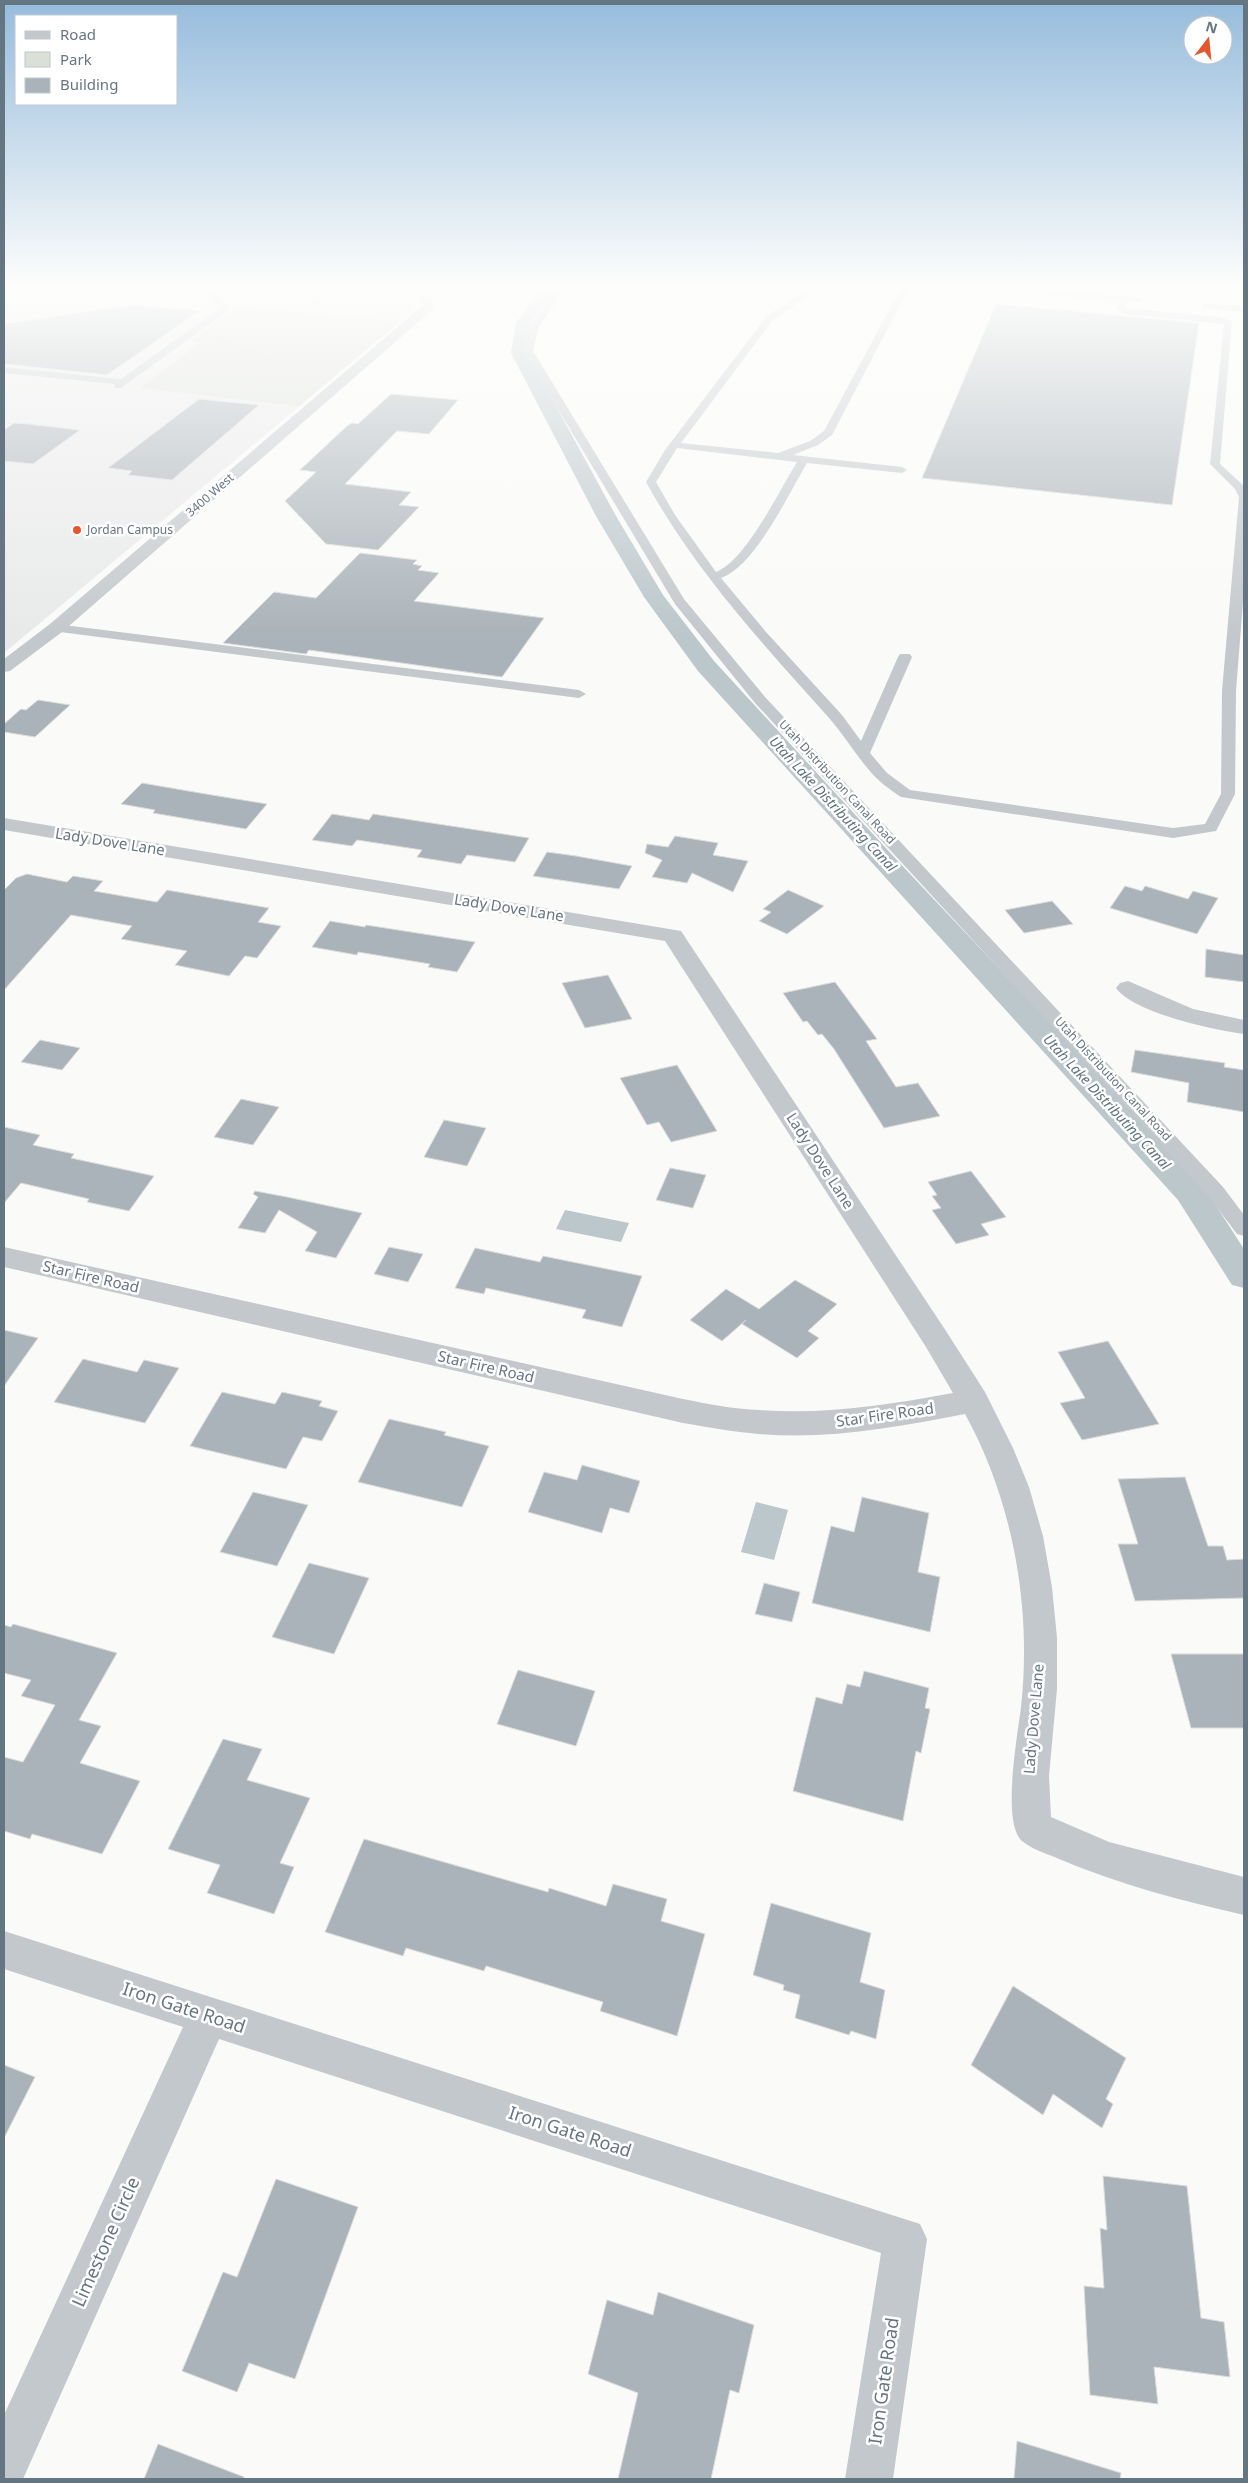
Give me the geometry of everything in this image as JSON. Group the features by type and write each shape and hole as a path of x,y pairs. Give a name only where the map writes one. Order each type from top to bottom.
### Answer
{"street":[{"name":"3400 West","path":"4,667 56,628 316,404"},
{"name":"Lady Dove Lane","path":"4,824 673,936 974,1400 1014,1488 1030,1550 1040,1617 1040,1690 1028,1786 1029,1807 1034,1828 1061,1844 1244,1896"},
{"path":"1128,988 1158,1006 1195,1018 1244,1027"},
{"name":"Star Fire Road","path":"4,1257 664,1407 725,1419 770,1423 857,1421 974,1400"},
{"name":"Iron Gate Road","path":"4,1950 905,2239 869,2479"},
{"name":"Limestone Circle","path":"4,2468 209,2016"}],"lane":[{"name":"Utah Distribution Canal Road","path":"560,404 678,601 760,700 1216,1192 1244,1229"},
{"path":"706,404 675,445 651,482 666,510 699,561 764,639 840,721 879,774 906,794 1173,833 1211,828 1228,794 1230,691 1242,568 1244,497 1243,490 1219,471 1215,464 1221,404"},
{"path":"777,457 814,443 828,433 843,404"},
{"path":"675,445 902,470"},
{"path":"712,577 728,572 749,550 802,460"},
{"path":"56,628 579,694"},
{"path":"863,752 905,657"},
{"path":"1228,794 1244,797"}],"shaded area":[{"path":"4,404 302,404 4,653"},
{"path":"565,1210 629,1223 621,1242 556,1229"},
{"path":"756,1502 788,1510 774,1560 741,1552"}],"green space":[{"path":"280,404 302,404 299,406"}],"building":[{"path":"193,404 259,405 172,480 128,475 132,471 108,468"},
{"path":"380,404 455,404 429,434 397,431 345,484 411,492 399,505 419,507 378,550 326,544 285,501 316,472 300,470 347,426 352,423 358,424"},
{"path":"954,404 1187,404 1172,505 922,478"},
{"path":"14,423 80,430 33,464 4,461 4,430"},
{"path":"360,553 417,560 413,564 422,566 418,570 439,573 414,601 544,618 502,677 309,650 306,654 223,643 274,592 316,598"},
{"path":"38,700 70,705 35,737 4,732 4,724 21,709 26,710"},
{"path":"142,783 267,804 246,829 153,813 155,810 121,804"},
{"path":"332,814 369,820 373,814 529,838 515,862 467,855 461,864 417,857 422,850 357,840 352,846 312,840"},
{"path":"675,836 718,843 713,855 748,861 733,892 692,873 687,883 652,877 662,860 645,853 647,844 668,847"},
{"path":"547,852 632,866 619,889 533,876"},
{"path":"27,874 67,882 73,876 103,881 94,891 157,902 167,890 269,908 258,922 281,926 257,958 245,956 229,976 175,965 187,951 121,939 132,926 71,915 4,990 4,890 16,878"},
{"path":"1125,886 1142,891 1145,886 1188,899 1193,891 1218,898 1197,934 1110,908"},
{"path":"788,890 824,906 787,934 759,921 771,912 763,909"},
{"path":"1052,901 1073,924 1024,933 1005,910"},
{"path":"330,921 475,942 457,972 428,967 430,964 358,952 357,955 312,947"},
{"path":"1206,949 1244,955 1244,982 1205,977"},
{"path":"608,975 632,1019 585,1028 562,983"},
{"path":"835,982 877,1039 866,1041 896,1087 918,1083 940,1116 884,1128 834,1049 822,1034 818,1035 807,1021 803,1022 783,993"},
{"path":"40,1040 80,1048 62,1070 21,1062"},
{"path":"1135,1050 1225,1063 1224,1067 1244,1070 1244,1112 1187,1102 1189,1083 1131,1072"},
{"path":"677,1065 717,1131 671,1142 659,1122 647,1125 620,1078"},
{"path":"241,1099 279,1107 253,1145 214,1137"},
{"path":"444,1120 486,1128 467,1166 424,1157"},
{"path":"4,1127 40,1135 33,1145 74,1154 71,1158 154,1176 129,1211 87,1202 89,1199 21,1183 4,1203"},
{"path":"670,1168 706,1175 693,1208 656,1200"},
{"path":"971,1171 1006,1217 981,1224 989,1235 956,1244 932,1210 941,1208 932,1196 937,1195 928,1182"},
{"path":"255,1191 362,1213 336,1258 305,1251 317,1232 279,1210 265,1233 238,1228 258,1197 253,1194"},
{"path":"389,1247 423,1254 408,1282 374,1274"},
{"path":"475,1248 540,1262 543,1256 642,1276 622,1327 582,1318 586,1310 486,1288 484,1294 455,1288"},
{"path":"795,1280 837,1304 808,1331 819,1338 797,1358 742,1324 746,1320 722,1341 690,1320 726,1289 759,1309"},
{"path":"4,1330 38,1338 4,1386"},
{"path":"1108,1341 1159,1424 1082,1440 1060,1403 1085,1398 1058,1352"},
{"path":"83,1359 137,1372 144,1360 179,1368 145,1423 54,1402"},
{"path":"222,1392 275,1404 282,1392 322,1401 319,1406 338,1411 322,1441 303,1437 286,1469 190,1446"},
{"path":"389,1419 446,1432 444,1435 489,1446 462,1507 358,1482"},
{"path":"582,1465 640,1481 629,1513 610,1508 602,1533 528,1512 544,1472 577,1480"},
{"path":"1185,1477 1208,1546 1223,1546 1227,1560 1244,1559 1244,1598 1135,1601 1118,1544 1138,1544 1118,1479"},
{"path":"253,1492 308,1505 277,1566 220,1552"},
{"path":"862,1497 929,1513 918,1572 940,1577 930,1632 812,1603 831,1526 854,1532"},
{"path":"309,1563 369,1578 334,1654 272,1637"},
{"path":"764,1583 800,1592 792,1622 755,1614"},
{"path":"13,1624 117,1653 79,1720 101,1726 80,1763 140,1781 102,1854 32,1834 30,1839 4,1831 4,1757 23,1762 55,1705 21,1696 31,1680 4,1673 4,1625 11,1627"},
{"path":"1171,1654 1244,1654 1244,1728 1191,1728"},
{"path":"518,1670 595,1691 576,1746 497,1724"},
{"path":"864,1671 929,1688 925,1708 930,1709 921,1753 916,1751 903,1821 793,1791 816,1697 842,1704 847,1684 860,1687"},
{"path":"223,1739 262,1749 247,1780 310,1798 280,1863 294,1867 274,1914 207,1893 220,1865 168,1849"},
{"path":"364,1839 548,1892 549,1888 606,1906 613,1884 667,1899 661,1921 705,1934 677,2036 600,2011 603,2002 486,1966 484,1971 406,1948 403,1956 325,1932"},
{"path":"771,1903 871,1933 860,1982 885,1990 876,2039 851,2031 849,2035 795,2018 800,1995 783,1990 784,1985 753,1975"},
{"path":"1013,1986 1126,2058 1106,2099 1113,2104 1102,2128 1053,2094 1043,2115 971,2065"},
{"path":"4,2065 35,2077 4,2138"},
{"path":"1103,2176 1187,2186 1201,2318 1224,2322 1230,2377 1154,2367 1158,2404 1090,2395 1084,2286 1104,2288 1100,2228 1107,2230"},
{"path":"276,2179 358,2207 295,2379 249,2363 237,2392 182,2371 223,2272 237,2277"},
{"path":"658,2292 754,2325 739,2393 730,2390 711,2479 618,2479 638,2393 588,2374 607,2300 653,2315"},
{"path":"1017,2441 1121,2473 1120,2479 1014,2479"},
{"path":"158,2444 244,2477 244,2479 144,2479"}],"waterway":[{"name":"Utah Lake Distributing Canal","path":"546,404 606,516 654,597 706,666 886,864 1190,1192 1244,1276"}],"place":[{"name":"Jordan Campus","path":"77,530"}]}
